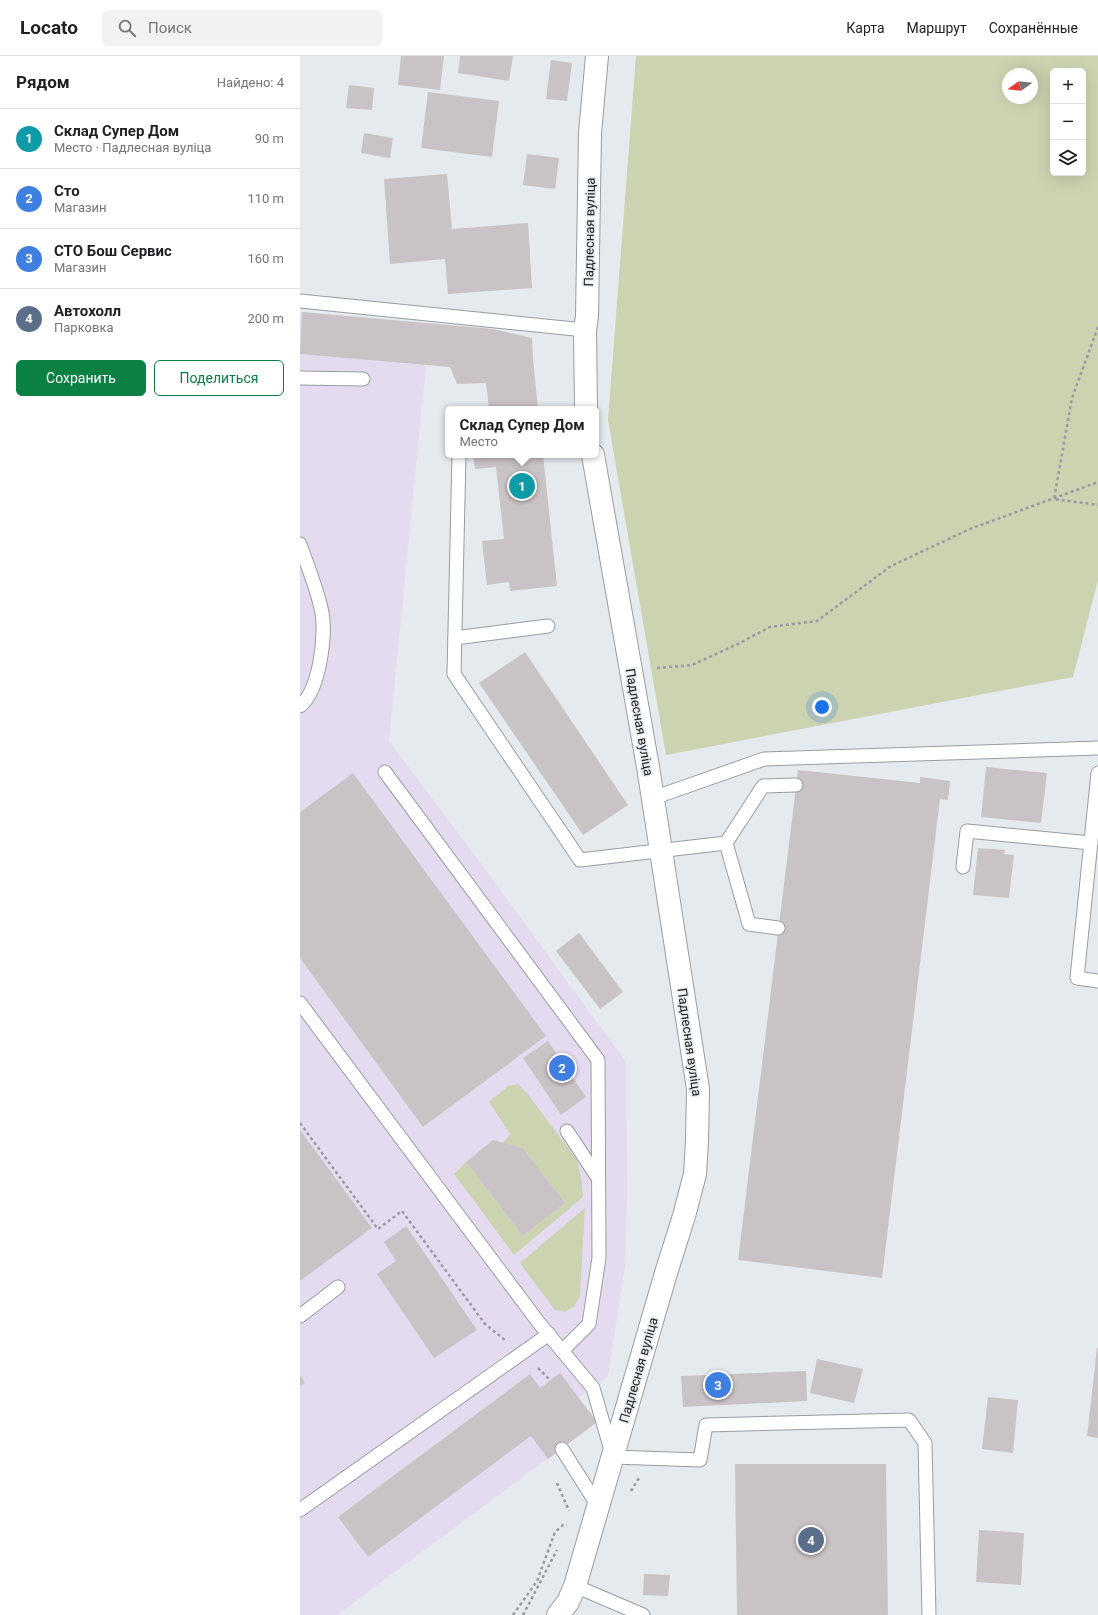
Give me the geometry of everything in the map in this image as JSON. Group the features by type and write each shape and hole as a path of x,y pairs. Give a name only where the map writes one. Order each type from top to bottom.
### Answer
{"street":[{"name":"Падлесная вуліца","path":"586,406 585,330 587,316 590,213 590,132 597,56"},
{"name":"Падлесная вуліца","path":"558,1615 568,1602 575,1586 684,1216 694,1174 697,1148 698,1089 653,798 594,458"}],"lane":[{"path":"300,301 585,330"},
{"path":"300,378 363,379"},
{"path":"459,458 454,674 580,860 726,843"},
{"path":"300,544 322,609 323,644 316,680 306,702 300,706"},
{"path":"455,638 548,626"},
{"path":"653,798 764,759 1098,748"},
{"path":"385,772 598,1060 599,1258 589,1324 562,1351"},
{"path":"1098,773 1077,978 1098,981"},
{"path":"778,928 749,924 726,843 763,786 796,785"},
{"path":"963,867 967,831 1091,843"},
{"path":"300,1003 548,1334 593,1388 613,1457 700,1460 706,1425 909,1420 925,1443 929,1615"},
{"path":"567,1131 598,1178"},
{"path":"300,1316 338,1287"},
{"path":"300,1510 548,1334"},
{"path":"562,1448 598,1506"},
{"path":"575,1586 643,1615"}],"path":[{"path":"1054,499 1072,398 1098,327"},
{"path":"631,670 692,665 738,644 770,627 817,621 891,566 970,529 1098,482"},
{"path":"1054,499 1098,505"},
{"path":"300,1123 378,1230 402,1211 485,1324 522,1353 550,1380"},
{"path":"562,1448 553,1474 570,1514"},
{"path":"565,1532 569,1520"},
{"path":"524,1615 560,1546"}],"shaded area":[{"path":"300,312 493,329 489,370 426,365 389,741 488,873 626,1062 627,1192 625,1266 608,1376 579,1398 597,1422 337,1615 300,1615"}],"green space":[{"path":"636,56 1098,56 1098,580 1073,677 666,755 608,420"},
{"path":"518,1084 527,1093 577,1160 581,1177 583,1197 514,1255 454,1174 466,1162 523,1236 565,1203 523,1148 503,1143 510,1134 489,1102 508,1086"},
{"path":"585,1208 580,1295 574,1307 565,1312 555,1310 520,1263"}],"building":[{"path":"401,56 444,56 440,90 398,85"},
{"path":"460,56 513,56 509,81 458,73"},
{"path":"551,60 572,63 567,101 546,99"},
{"path":"349,85 374,88 372,110 346,108"},
{"path":"428,92 499,101 492,157 421,148"},
{"path":"364,133 393,138 390,158 361,153"},
{"path":"527,154 559,158 555,189 523,185"},
{"path":"447,174 452,229 528,223 532,288 448,294 445,259 390,264 384,179"},
{"path":"302,312 493,329 532,338 538,406 489,406 486,383 457,384 450,367 300,354"},
{"path":"473,458 543,458 557,586 510,591 509,582 487,585 482,541 504,539 496,467 475,469"},
{"path":"525,652 628,805 583,835 479,683"},
{"path":"986,767 1047,773 1041,823 981,817"},
{"path":"798,770 920,783 920,777 950,781 948,800 940,799 882,1278 738,1260"},
{"path":"353,773 546,1036 423,1127 300,958 300,812"},
{"path":"978,848 1005,850 1004,854 1014,855 1009,898 973,895"},
{"path":"579,933 623,992 600,1009 556,951"},
{"path":"548,1041 586,1097 561,1115 523,1058"},
{"path":"300,1130 372,1228 300,1281"},
{"path":"493,1140 523,1148 565,1203 523,1236 466,1162"},
{"path":"406,1226 477,1330 434,1358 377,1274 396,1261 384,1242"},
{"path":"1098,1348 1098,1438 1087,1436"},
{"path":"817,1359 863,1369 854,1403 810,1393"},
{"path":"806,1371 807,1401 683,1407 681,1376"},
{"path":"560,1373 597,1422 548,1459 531,1436 368,1557 338,1517 530,1374 540,1388"},
{"path":"300,1375 305,1383 300,1386"},
{"path":"988,1397 1018,1400 1013,1453 982,1449"},
{"path":"735,1464 886,1464 888,1615 737,1615"},
{"path":"979,1530 1024,1533 1021,1585 976,1582"},
{"path":"644,1574 670,1575 668,1596 643,1595"}],"place":[{"name":"Склад Супер Дом","path":"522,486"},
{"name":"Сто","path":"562,1068"},
{"name":"СТО Бош Сервис","path":"718,1385"},
{"name":"Автохолл","path":"811,1540"}]}
